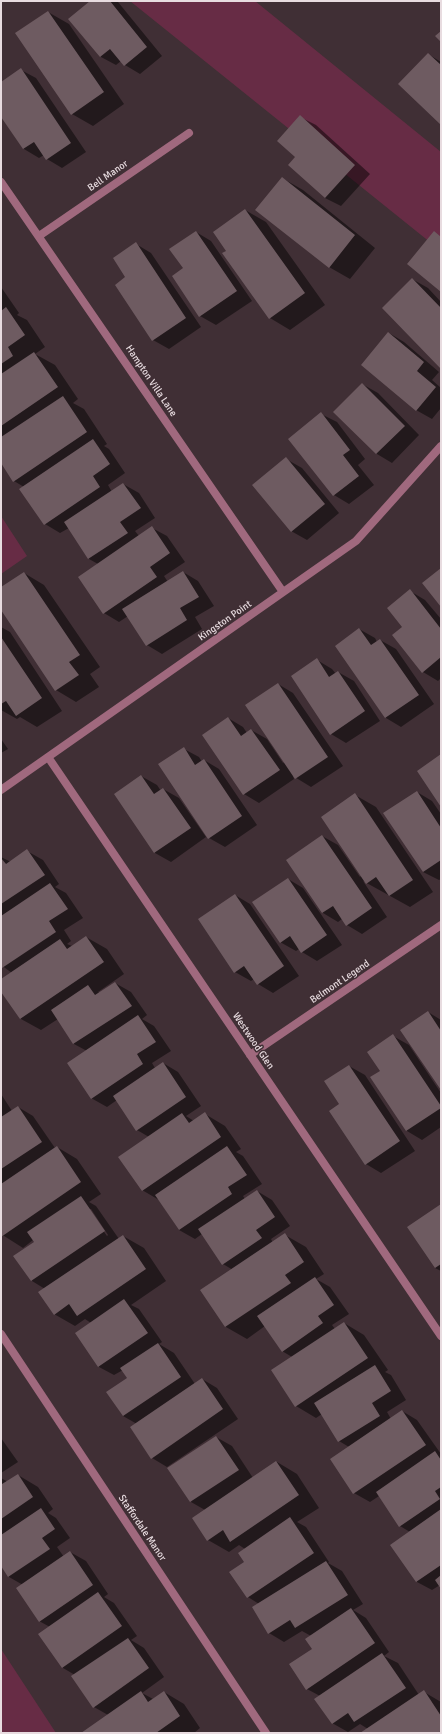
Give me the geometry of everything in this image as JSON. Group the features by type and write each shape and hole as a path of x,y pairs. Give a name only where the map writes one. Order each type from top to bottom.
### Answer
{"street":[{"name":"Bell Manor","path":"39,236 189,132"},
{"name":"Hampton Villa Lane","path":"1,182 283,592"},
{"name":"Kingston Point","path":"1,790 356,541 441,446"},
{"name":"Westwood Glen","path":"48,757 441,1336"},
{"name":"Belmont Legend","path":"250,1055 441,925"},
{"name":"Staffordale Manor","path":"1,1334 266,1733"}],"shaded area":[{"path":"130,1 255,1 441,152 441,251"},
{"path":"1,516 27,556 1,574"},
{"path":"1,1649 56,1733 1,1733"}],"building":[{"path":"90,1 110,1 147,47 124,66 110,49 100,57 68,19"},
{"path":"48,11 104,92 71,115 15,33"},
{"path":"441,31 441,42 435,36"},
{"path":"428,53 441,65 441,125 398,84"},
{"path":"21,68 71,143 46,160 34,142 23,149 1,117 1,82"},
{"path":"300,115 355,165 325,198 288,165 295,157 277,141"},
{"path":"282,177 355,235 329,268 255,210"},
{"path":"245,209 305,293 269,319 222,253 226,251 213,232"},
{"path":"196,231 237,291 199,317 172,276 183,268 169,249"},
{"path":"434,231 441,237 441,292 407,264"},
{"path":"136,242 186,318 152,341 115,285 125,277 113,258"},
{"path":"412,278 441,308 441,369 382,308"},
{"path":"6,307 25,335 8,347 13,356 1,364 1,311"},
{"path":"388,332 424,362 417,371 436,387 416,411 361,365"},
{"path":"34,352 58,387 1,426 1,374"},
{"path":"362,383 405,426 376,454 333,412"},
{"path":"63,396 87,432 13,482 1,463 1,437"},
{"path":"321,412 350,450 343,455 359,476 333,496 288,439"},
{"path":"93,439 110,464 93,476 100,487 44,525 19,489"},
{"path":"286,457 325,504 291,532 252,485"},
{"path":"123,483 141,508 120,522 128,533 88,559 64,522"},
{"path":"152,526 170,553 150,567 157,577 103,614 78,577"},
{"path":"441,568 441,607 422,583"},
{"path":"183,571 199,597 180,608 187,620 146,646 122,609"},
{"path":"24,572 80,655 69,662 79,675 55,691 1,610 1,587"},
{"path":"410,589 441,629 441,657 422,673 392,635 402,627 387,608"},
{"path":"359,628 371,645 380,639 419,695 385,718 335,646"},
{"path":"1,637 42,698 16,716 6,701 1,704"},
{"path":"317,658 329,677 338,671 365,711 330,735 291,676"},
{"path":"278,683 328,757 295,779 245,705"},
{"path":"228,717 241,736 251,729 280,770 243,795 202,735"},
{"path":"184,747 195,765 204,759 242,816 208,839 158,764"},
{"path":"441,754 441,807 417,771"},
{"path":"141,775 154,794 163,788 191,828 154,853 114,794"},
{"path":"417,791 441,828 441,860 423,872 383,813"},
{"path":"355,793 413,880 389,896 376,877 366,884 321,817"},
{"path":"322,835 372,908 346,926 333,906 322,913 286,860"},
{"path":"27,849 45,875 1,904 1,858 6,864"},
{"path":"288,878 327,935 301,953 290,936 280,943 252,902"},
{"path":"50,883 68,909 49,921 56,932 2,968 1,916"},
{"path":"235,894 284,966 257,985 244,966 234,973 198,919"},
{"path":"86,936 104,962 20,1019 1,992 1,979 60,939 67,949"},
{"path":"115,982 132,1006 73,1044 51,1010 88,985 95,995"},
{"path":"428,1011 441,1031 441,1090 400,1030"},
{"path":"138,1015 156,1042 137,1054 143,1064 91,1099 67,1063"},
{"path":"393,1034 441,1106 441,1108 406,1131 370,1077 380,1071 367,1052"},
{"path":"163,1062 186,1097 136,1131 113,1096"},
{"path":"349,1065 400,1141 365,1165 329,1111 339,1104 324,1081"},
{"path":"18,1106 42,1142 1,1169 1,1117"},
{"path":"205,1112 221,1137 142,1191 118,1157 182,1113 189,1123"},
{"path":"57,1146 81,1182 1,1237 1,1184"},
{"path":"227,1146 247,1175 228,1187 232,1194 179,1230 155,1195"},
{"path":"257,1190 275,1217 256,1230 262,1238 222,1265 198,1229"},
{"path":"81,1196 105,1231 31,1281 13,1256 34,1242 27,1232"},
{"path":"441,1204 441,1264 435,1268 407,1227"},
{"path":"285,1233 304,1262 285,1275 291,1283 225,1327 200,1290"},
{"path":"123,1235 146,1269 77,1316 69,1304 54,1315 38,1292"},
{"path":"315,1277 334,1305 318,1316 323,1323 282,1352 257,1316"},
{"path":"124,1299 148,1333 98,1367 75,1333"},
{"path":"344,1322 368,1358 295,1407 271,1370"},
{"path":"158,1343 181,1377 123,1416 106,1392 127,1378 120,1368"},
{"path":"375,1365 391,1391 372,1403 380,1416 338,1442 314,1403"},
{"path":"202,1378 223,1409 151,1459 130,1427"},
{"path":"402,1410 426,1445 353,1494 330,1459"},
{"path":"216,1436 239,1470 190,1502 167,1468"},
{"path":"435,1451 441,1460 441,1487 435,1491 440,1499 399,1527 376,1492"},
{"path":"276,1461 299,1495 230,1542 223,1530 207,1541 192,1518"},
{"path":"18,1474 33,1497 1,1519 1,1482 2,1484"},
{"path":"41,1508 55,1529 42,1538 50,1549 8,1577 1,1566 1,1535"},
{"path":"441,1509 441,1565 416,1582 390,1545"},
{"path":"290,1517 314,1553 247,1598 229,1572 244,1562 238,1553"},
{"path":"70,1551 93,1585 39,1622 16,1588"},
{"path":"326,1561 348,1595 295,1628 290,1620 268,1634 252,1607"},
{"path":"441,1575 441,1589 435,1580"},
{"path":"98,1592 122,1626 62,1668 38,1634"},
{"path":"351,1608 375,1643 306,1690 289,1664 312,1649 305,1639"},
{"path":"128,1638 149,1668 93,1708 71,1676"},
{"path":"382,1653 406,1688 354,1722 348,1713 332,1724 314,1699"},
{"path":"424,1690 441,1716 441,1731 438,1733 360,1733"},
{"path":"141,1691 148,1702 164,1691 180,1716 156,1733 81,1733"}]}
